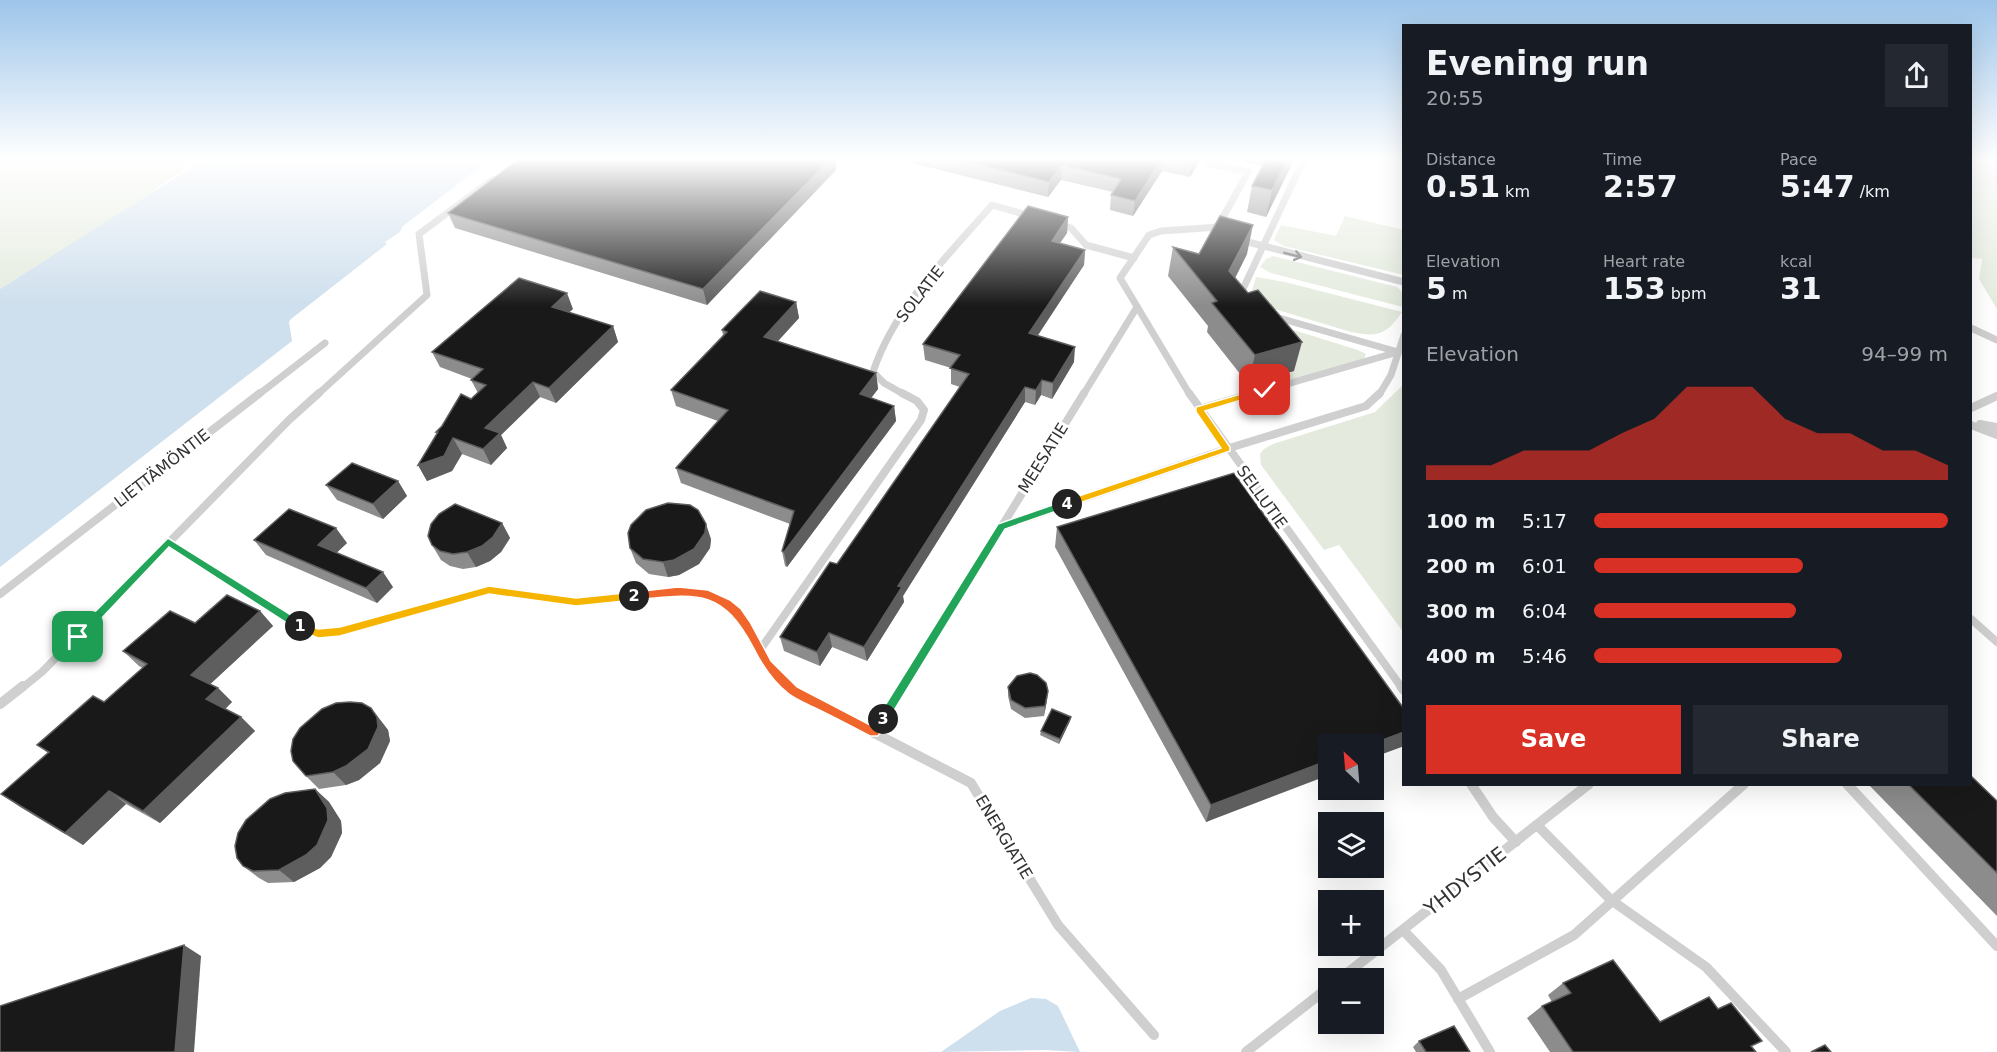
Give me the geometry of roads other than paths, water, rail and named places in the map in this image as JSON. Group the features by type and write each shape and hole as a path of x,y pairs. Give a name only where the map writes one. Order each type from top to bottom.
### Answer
{"lane":[{"path":"0,705 42,672 289,420 427,295 419,234 453,208"},
{"name":"SOLATIE","path":"760,650 921,420 924,410 921,403 890,388 873,372 875,364 898,318 990,208"},
{"name":"SOLATIE","path":"1000,208 1037,218"},
{"path":"1221,230 1231,208"},
{"path":"1249,305 1242,298 1242,291 1281,208"},
{"path":"1048,221 1071,228 1086,245 1134,258"},
{"name":"SELLUTIE","path":"1221,230 1161,231 1149,236 1120,278 1199,410 1402,687"},
{"path":"1233,238 1402,282"},
{"name":"MEESATIE","path":"874,733 1137,307"},
{"path":"1261,312 1398,352"},
{"path":"1972,328 1997,340"},
{"path":"1001,527 1227,449 1366,406 1388,385 1402,341"},
{"name":"LIETTÄMÖNTIE","path":"0,594 324,343"},
{"path":"1199,410 1398,352"},
{"path":"1972,408 1997,396"},
{"path":"1972,424 1997,427"},
{"path":"1972,424 1997,435"},
{"name":"ENERGIATIE","path":"168,542 303,628 318,633 340,631 489,590 576,602 678,592 708,595 726,603 737,612 767,665 793,691 971,783 1058,925 1154,1035"},
{"path":"1972,620 1997,642"},
{"path":"1472,786 1493,817 1516,842"},
{"name":"YHDYSTIE","path":"1354,968 1586,786"},
{"path":"1458,999 1574,935 1742,786"},
{"path":"1849,786 1997,946"},
{"path":"1537,825 1611,900 1706,967 1786,1052"},
{"path":"1403,930 1441,970 1490,1052"},
{"path":"1246,1052 1318,996"}],"water":[{"path":"128,208 427,208 385,242 387,244 291,319 289,322 292,341 0,567 0,289"},
{"path":"1031,998 1046,999 1058,1006 1080,1052 1046,1050 941,1052 1000,1011"}]}
